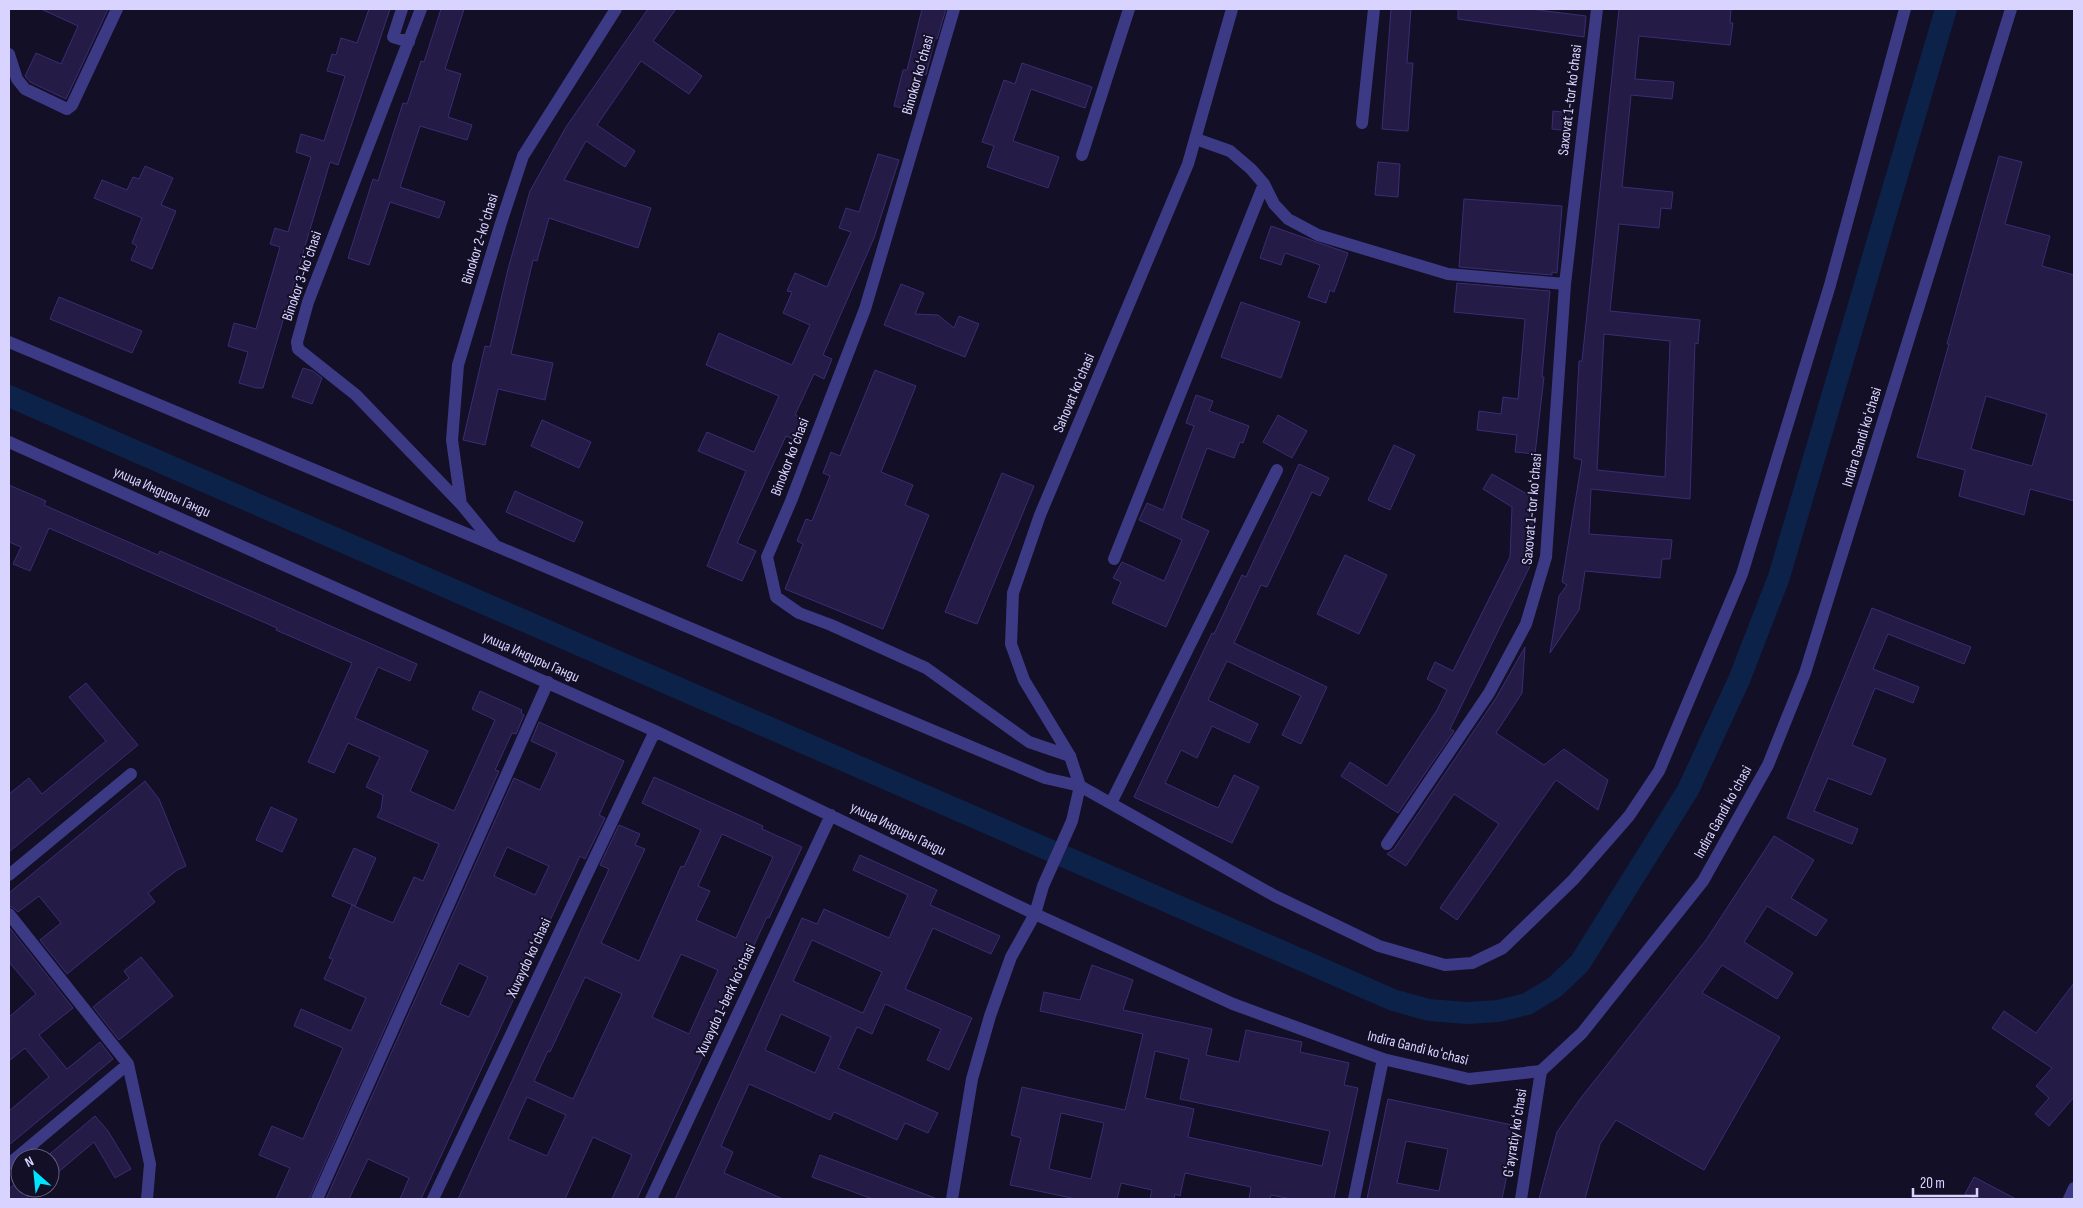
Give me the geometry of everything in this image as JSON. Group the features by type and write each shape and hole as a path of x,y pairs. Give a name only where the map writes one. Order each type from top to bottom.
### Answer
{"street":[{"path":"9,54 17,80 25,89 67,109 72,105 116,9"},
{"path":"402,9 393,37 409,42"},
{"name":"Binokor 3-koʻchasi","path":"421,9 308,302 297,342 298,349 356,395 461,504 496,546"},
{"name":"Binokor 2-koʻchasi","path":"461,504 452,440 458,365 500,226 523,156 616,9"},
{"name":"Binokor koʻchasi","path":"954,9 865,309 791,501 767,557 776,597 799,613 831,625 926,668 1029,742 1070,756"},
{"path":"1082,155 1129,9"},
{"name":"Sahovat koʻchasi","path":"1080,786 1070,756 1024,680 1011,644 1013,593 1040,515 1188,164 1232,9"},
{"path":"1362,123 1374,9"},
{"name":"Saxovat 1-tor koʻchasi","path":"1386,844 1489,694 1526,624 1539,586 1546,557 1565,284 1597,9"},
{"path":"9,342 1045,778 1080,786 1275,896 1379,946 1446,965 1472,963 1503,948 1573,880 1629,816 1659,771 1742,574 1830,285 1905,9"},
{"name":"Indira Gandi koʻchasi","path":"1035,914 1232,1004 1383,1058 1469,1078 1541,1071 1582,1033 1703,881 1768,765 1805,673 2011,9"},
{"path":"1196,139 1230,151 1251,169 1264,184 1274,204 1288,219 1318,235 1448,274 1565,284"},
{"path":"1114,559 1264,184"},
{"name":"улица Индиры Ганди","path":"9,442 655,731 1035,914"},
{"path":"1111,802 1277,470"},
{"path":"317,1199 548,682"},
{"name":"Xuvaydo koʻchasi","path":"433,1199 655,731"},
{"path":"9,875 131,774"},
{"path":"952,1199 972,1078 990,1016 1011,957 1035,914 1043,886 1072,820 1080,786"},
{"name":"Xuvaydo 1-berk koʻchasi","path":"651,1199 831,815"},
{"path":"9,914 128,1064 150,1164 147,1199"},
{"path":"1354,1199 1383,1058"},
{"path":"9,1164 128,1064"},
{"name":"Gʻayratiy koʻchasi","path":"1521,1199 1541,1071"},
{"path":"2069,1199 2074,1188"}],"building":[{"path":"41,9 108,9 66,99 30,82 25,76 36,53 61,64 78,26"},
{"path":"369,9 390,9 338,165 330,162 263,388 239,383 248,352 228,346 234,323 256,329 280,247 270,244 275,228 288,232 311,157 296,152 301,134 324,141 345,76 327,71 332,54 336,55 341,38 357,43"},
{"path":"441,9 464,9 445,69 461,74 448,117 472,125 467,140 420,126 400,187 445,202 439,218 390,202 369,265 348,258 373,179 378,181 403,103 407,104 421,61 424,62"},
{"path":"648,9 676,9 653,41 702,76 689,94 641,61 597,125 635,151 625,167 586,141 564,180 651,208 638,248 549,218 537,261 533,260 511,354 553,363 545,400 498,389 485,445 463,440 485,346 490,347 508,269 530,191 566,127"},
{"path":"922,9 946,9 937,39 935,38 926,75 923,74 914,111 894,106 903,70 907,70"},
{"path":"1391,9 1411,9 1407,63 1413,63 1408,131 1382,129"},
{"path":"1458,9 1530,9 1586,16 1584,37 1458,19"},
{"path":"1619,9 1731,9 1730,23 1733,23 1730,45 1639,36 1635,79 1674,82 1672,99 1631,95 1622,187 1673,192 1671,209 1661,208 1659,228 1619,224 1610,311 1700,320 1698,344 1695,343 1690,499 1591,489 1589,534 1672,540 1670,559 1662,559 1660,578 1585,571 1579,610 1550,653 1559,596 1567,585 1562,582 1582,460 1574,458 1579,361 1582,361","holes":["1604,334 1670,341 1665,477 1597,470"]},
{"path":"1022,63 1092,87 1085,108 1031,89 1013,141 1059,157 1048,188 987,167 994,146 982,142 1004,80 1015,84"},
{"path":"1553,111 1571,113 1569,131 1552,129"},
{"path":"878,154 899,160 874,238 823,355 832,359 824,379 814,374 795,415 805,420 796,440 786,436 737,543 756,551 742,581 707,566 746,471 698,451 707,432 754,452 779,396 706,365 719,333 792,365 810,325 783,313 792,292 787,291 795,273 827,287 851,232 839,228 846,208 859,212"},
{"path":"1999,156 2022,162 2005,224 2050,236 2042,266 2074,275 2074,501 2030,489 2024,515 1959,496 1965,470 1917,457 1949,344 1947,344","holes":["1986,396 2047,414 2032,466 1971,449"]},
{"path":"1378,162 1400,164 1398,197 1375,195"},
{"path":"145,166 173,178 161,205 176,211 152,269 131,260 137,246 132,243 142,218 94,198 102,180 127,190 133,177 139,179"},
{"path":"1464,199 1562,206 1557,273 1552,272 1552,275 1459,267"},
{"path":"1271,226 1348,253 1334,292 1330,290 1326,303 1308,297 1320,265 1285,253 1281,265 1260,258"},
{"path":"1457,283 1550,291 1542,377 1544,377 1535,454 1515,452 1517,435 1477,430 1479,411 1501,414 1503,397 1518,399 1525,319 1454,312"},
{"path":"901,284 924,293 915,314 938,315 954,328 959,316 979,324 965,357 884,325"},
{"path":"59,297 142,331 132,353 50,319"},
{"path":"1241,302 1300,322 1281,378 1221,357"},
{"path":"303,368 313,371 322,378 312,404 292,397"},
{"path":"875,370 916,386 881,472 913,485 905,505 929,515 883,629 785,589 803,544 797,541 806,519 812,521 830,476 823,473 831,452 840,456"},
{"path":"1196,395 1213,401 1209,411 1249,426 1243,443 1240,442 1234,458 1207,448 1181,518 1209,531 1166,627 1112,603 1121,582 1113,578 1122,562 1164,581 1182,540 1139,520 1147,503 1163,510 1194,426 1186,423"},
{"path":"1278,415 1307,431 1292,458 1263,442"},
{"path":"542,420 591,442 579,468 531,446"},
{"path":"1394,445 1415,455 1390,510 1368,500"},
{"path":"1299,464 1329,478 1320,496 1312,492 1267,587 1261,585 1234,643 1327,687 1301,744 1282,735 1301,696 1227,661 1208,700 1258,724 1249,743 1212,726 1197,758 1181,750 1165,783 1218,808 1234,775 1259,787 1232,843 1134,797 1212,633 1214,634 1242,575 1246,577"},
{"path":"1002,473 1034,486 977,624 945,612"},
{"path":"1492,474 1534,498 1530,566 1450,729 1454,731 1398,813 1341,776 1350,762 1387,786 1437,710 1447,690 1427,679 1435,662 1453,671 1510,557 1512,507 1483,489"},
{"path":"9,485 46,501 44,505 158,555 160,551 417,664 410,681 378,667 355,718 428,751 410,791 454,811 495,720 472,709 480,691 522,710 521,713 524,715 516,734 512,733 495,770 499,771 309,1199 276,1199 290,1168 259,1155 272,1126 303,1139 343,1048 294,1026 301,1009 351,1031 366,998 324,979 333,959 329,958 352,905 393,923 414,877 423,881 439,844 377,817 381,809 383,795 366,787 380,757 348,743 334,773 308,762 352,663 49,528 30,571 13,564 21,547 9,542"},
{"path":"515,491 583,522 574,542 506,512"},
{"path":"1345,555 1387,575 1359,634 1317,614"},
{"path":"1872,608 1971,647 1964,664 1888,634 1873,669 1919,687 1913,703 1875,688 1852,745 1886,759 1871,795 1828,778 1814,811 1858,829 1852,844 1787,818"},
{"path":"1525,647 1522,693 1496,733 1544,765 1564,749 1608,780 1598,810 1556,780 1457,920 1440,908 1499,824 1454,794 1406,866 1387,854 1394,849 1496,698"},
{"path":"86,683 138,745 9,852 9,794 29,778 42,794 106,741 69,697"},
{"path":"539,722 624,761 599,815 605,818 585,859 580,856 421,1199 400,1199 409,1178 368,1159 349,1199 326,1199 514,778 540,790 557,753 531,741","holes":["507,847 549,866 535,895 494,876","459,963 488,977 469,1017 440,1004"]},
{"path":"654,777 763,826 762,829 802,847 769,918 767,917 637,1199 612,1199 632,1155 593,1137 565,1199 458,1199 609,869 600,865 619,825 640,834 635,845 645,849 601,943 639,961 681,866 684,867 701,830 642,803","holes":["722,834 773,857 736,938 696,920 710,891 698,886","681,954 718,970 689,1034 652,1017","585,977 622,994 573,1099 534,1081 548,1051 550,1052","527,1097 566,1115 547,1156 508,1139"]},
{"path":"145,781 159,799 186,866 177,870 148,893 155,902 67,974 40,940 61,923 39,896 18,912 9,906 9,893"},
{"path":"271,807 297,819 282,852 256,840"},
{"path":"1774,836 1814,860 1791,898 1827,920 1816,936 1767,906 1744,942 1793,973 1777,999 1722,965 1702,993 1780,1037 1704,1170 1616,1120 1600,1144 1585,1199 1539,1199 1557,1132 1580,1099 1706,940"},
{"path":"354,848 376,858 355,906 332,896"},
{"path":"860,855 937,890 930,905 1000,936 991,954 933,928 905,989 972,1018 949,1070 927,1060 941,1029 885,1004 872,1034 857,1027 838,1068 938,1113 928,1133 905,1123 897,1140 834,1112 830,1120 749,1084 721,1146 733,1152 724,1173 783,1199 675,1199 802,918 817,924 824,909 889,938 908,895 853,870","holes":["812,940 882,972 863,1013 793,981","781,1014 831,1037 815,1073 765,1050"]},
{"path":"9,927 73,1008 39,1035 67,1069 100,1042 113,1059 9,1145 9,1111 49,1077 25,1048 9,1061 9,1017 36,994 9,962"},
{"path":"141,957 173,996 119,1040 93,1007 129,978 124,971"},
{"path":"1092,965 1133,980 1123,1010 1212,1029 1206,1055 1239,1062 1246,1030 1302,1042 1300,1052 1349,1063 1344,1085 1358,1088 1334,1199 1292,1199 1271,1195 1270,1199 1249,1199 1251,1187 1185,1173 1180,1196 1175,1194 1174,1199 1150,1199 1152,1190 1121,1183 1117,1199 1076,1199 1010,1185 1021,1138 1011,1135 1022,1087 1125,1110 1143,1034 1040,1011 1044,992 1080,1000","holes":["1155,1051 1189,1059 1180,1099 1330,1131 1322,1166 1188,1137 1194,1109 1145,1098","1061,1113 1104,1123 1091,1179 1049,1169"]},
{"path":"2074,983 2074,1097 2049,1126 2035,1114 2049,1098 2036,1086 2052,1068 1992,1028 2004,1011 2036,1033"},
{"path":"1388,1099 1517,1126 1502,1199 1367,1199","holes":["1406,1141 1448,1149 1439,1191 1397,1183"]},
{"path":"95,1116 108,1131 131,1169 115,1178 94,1142 60,1171 60,1148 57,1148"},
{"path":"820,1155 935,1198 873,1199 812,1177"},
{"path":"1974,1177 2016,1199 1976,1199 1965,1194"},
{"path":"9,1189 10,1198 27,1198 9,1199"}],"waterway":[{"path":"9,396 1393,1000 1429,1010 1467,1013 1498,1011 1527,1004 1555,987 1580,963 1688,790 1739,680 1779,577 1946,9"}]}
